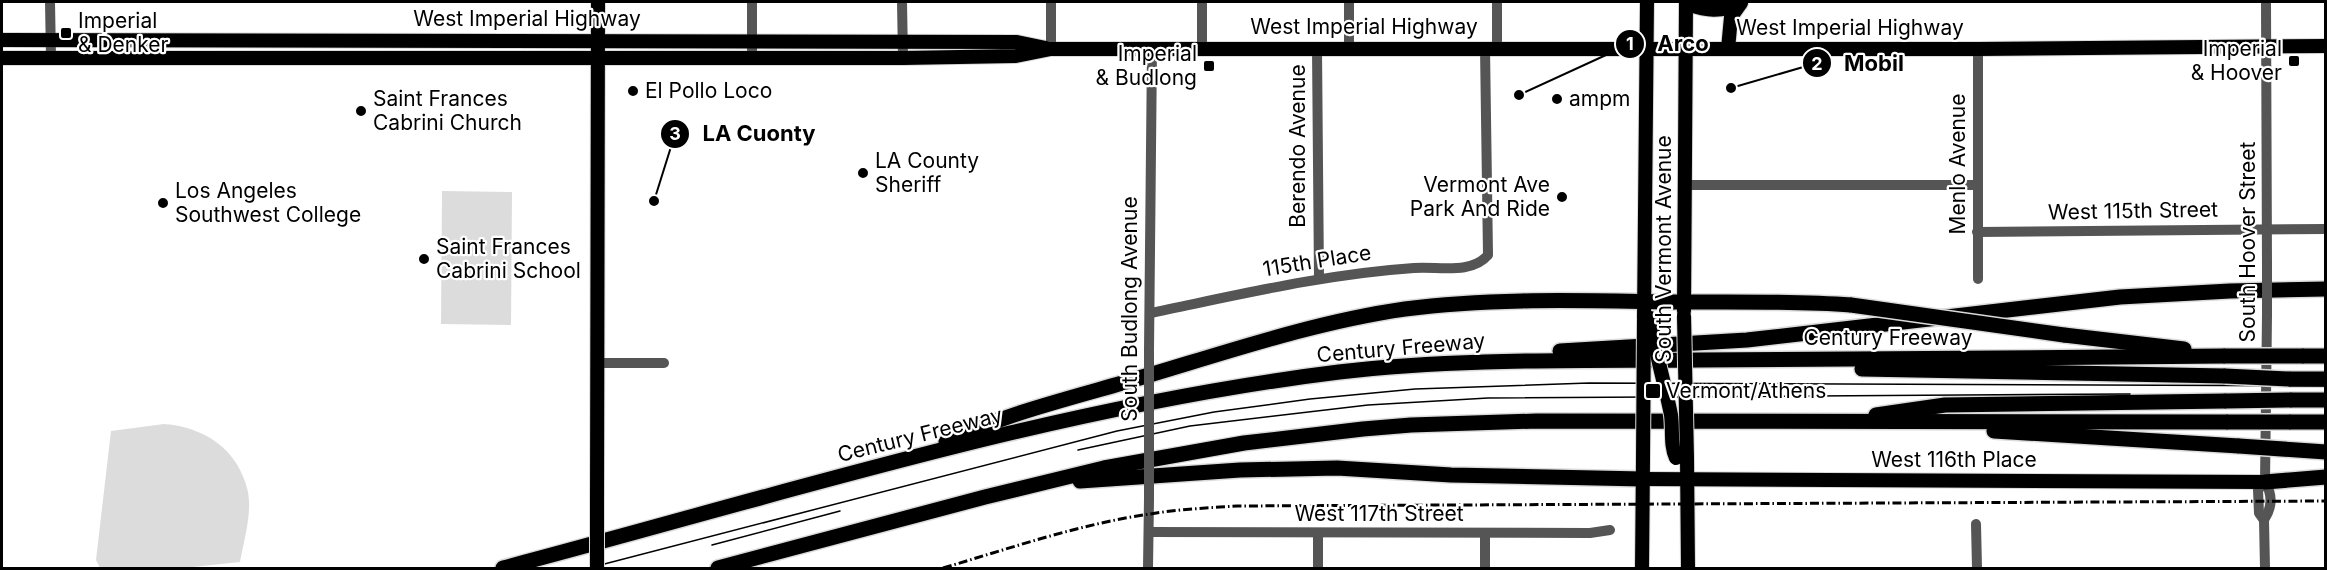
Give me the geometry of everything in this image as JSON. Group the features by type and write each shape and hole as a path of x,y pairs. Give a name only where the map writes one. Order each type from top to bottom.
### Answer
{"highway":[{"path":"1376,368 1473,356 1747,340 2120,297 2325,289"},
{"path":"916,456 974,429 1233,350 1350,319 1449,304 1644,301 1684,309 1798,302 1851,305 2225,356"},
{"name":"Century Freeway","path":"503,568 916,456 1137,404 1228,388 1376,368 1493,361 2325,356"},
{"path":"1696,360 1879,369 2325,379"},
{"path":"1832,422 1945,405 2325,400"},
{"path":"718,568 1033,484 1130,462 1320,434 1411,425 1536,421 2325,422"},
{"path":"1901,423 2052,436 2325,452"},
{"path":"1033,484 1240,470 1337,468 1451,475 1643,479"},
{"path":"2265,482 2325,477"}],"main road":[{"path":"597,568 598,2"},
{"name":"South Vermont Avenue","path":"1642,568 1648,318 1644,301 1647,2"},
{"path":"1686,3 1715,11 1741,2"},
{"path":"1728,49 1731,17 1741,2"},
{"name":"South Vermont Avenue","path":"1686,3 1681,458 1688,480 1688,568"},
{"name":"West Imperial Highway","path":"2,40 902,41 1017,42 1051,49"},
{"path":"928,57 938,50 992,50 1017,42"},
{"name":"West Imperial Highway","path":"2,58 928,57 1016,56 1051,49 1978,49 2325,46"},
{"path":"1648,318 1668,399 1673,426 1674,452 1681,458"},
{"name":"West 116th Place","path":"1643,479 2265,482"}],"street":[{"path":"50,2 51,58"},
{"path":"752,2 752,57"},
{"path":"902,2 903,57"},
{"path":"1051,2 1051,49"},
{"path":"1202,2 1202,49"},
{"path":"1350,2 1350,49"},
{"path":"1491,48 1497,2"},
{"name":"South Hoover Street","path":"2265,568 2264,520 2270,511 2270,491 2265,482 2268,229 2266,2"},
{"name":"115th Place","path":"1150,313 1319,279 1375,271 1462,267 1482,262 1488,255 1491,48"},
{"name":"South Budlong Avenue","path":"1149,568 1152,49"},
{"name":"Berendo Avenue","path":"1317,49 1319,279"},
{"name":"Menlo Avenue","path":"1978,49 1976,185 1978,279"},
{"path":"1685,185 1976,185"},
{"name":"West 115th Street","path":"1977,232 2325,229"},
{"path":"598,363 664,363"},
{"path":"1976,524 1977,568"},
{"name":"West 117th Street","path":"1149,532 1590,534 1610,530"},
{"path":"1318,534 1318,568"},
{"path":"1485,534 1485,568"}],"shaded area":[{"path":"442,191 512,192 511,325 441,324"},
{"path":"164,424 193,430 206,436 218,443 237,464 249,500 247,527 240,562 183,568 100,568 96,560 111,431"}],"tram line":[{"path":"589,568 1117,431 1214,412 1310,399 1415,389 1589,383 2326,386"},
{"path":"1078,450 1190,426 1368,405 1488,398 2130,394"},
{"path":"712,545 840,511"}],"railway":[{"path":"943,568 1046,537 1124,518 1161,512 1237,506 2326,501"}],"place":[{"name":"Imperial & Denker","path":"66,33"},
{"name":"Imperial & Hoover","path":"2294,61"},
{"name":"Imperial & Budlong","path":"1209,66"},
{"name":"Mobil","path":"1731,88"},
{"name":"El Pollo Loco","path":"633,91"},
{"name":"Arco","path":"1519,95"},
{"name":"ampm","path":"1557,99"},
{"name":"Saint Frances Cabrini Church","path":"361,111"},
{"name":"LA County Sheriff","path":"863,173"},
{"name":"Vermont Ave Park And Ride","path":"1562,197"},
{"name":"LA Cuonty","path":"654,201"},
{"name":"Los Angeles Southwest College","path":"163,203"},
{"name":"Saint Frances Cabrini School","path":"424,259"},
{"name":"Vermont/Athens","path":"1653,391"}]}
